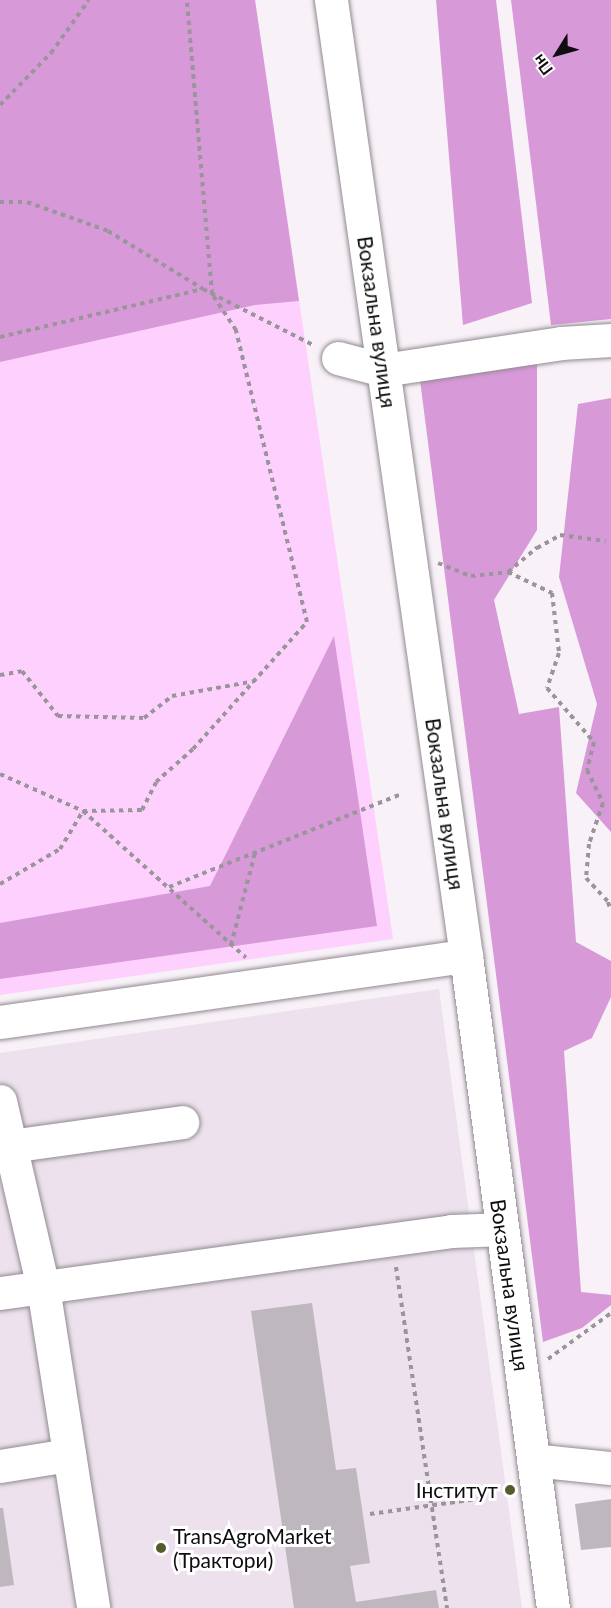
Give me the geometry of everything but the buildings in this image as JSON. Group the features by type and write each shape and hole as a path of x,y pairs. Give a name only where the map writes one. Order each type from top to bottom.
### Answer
{"street":[{"name":"Вокзальна вулиця","path":"331,0 466,956 552,1608"},
{"path":"338,357 384,370 561,343 611,340"},
{"path":"0,1022 466,956"},
{"path":"0,1101 8,1161 43,1287 93,1608"},
{"path":"8,1161 182,1122"},
{"path":"0,1293 451,1231 502,1229"},
{"path":"0,1466 69,1455"},
{"path":"533,1460 611,1468"}],"path":[{"path":"0,105 51,53 89,0"},
{"path":"83,811 142,810 156,782 193,749 307,622 236,330 212,294 187,0"},
{"path":"0,202 27,202 108,231 203,290 338,357"},
{"path":"0,337 203,290"},
{"path":"508,572 537,548 560,535 606,541"},
{"path":"409,555 471,576 508,572 552,593 559,653 547,688 594,742 587,770 603,803 589,844 586,878 608,902 611,911"},
{"path":"0,675 22,671 58,717 144,718 172,696 256,681"},
{"path":"0,774 83,811 275,983"},
{"path":"169,887 399,795"},
{"path":"0,884 60,849 83,811"},
{"path":"231,945 255,852"},
{"path":"396,1267 447,1608"},
{"path":"522,1378 611,1314"},
{"path":"370,1514 484,1498"}],"shaded area":[{"path":"0,0 255,0 393,939 0,995"},
{"path":"0,0 255,0 299,301 255,305 0,362"},
{"path":"436,0 496,0 532,303 463,325"},
{"path":"511,0 611,0 611,319 551,325"},
{"path":"537,353 537,530 494,600 519,714 559,707 576,942 611,961 611,997 592,1038 564,1051 581,1292 611,1295 611,1305 582,1328 543,1342 420,380"},
{"path":"611,398 611,832 576,793 597,704 559,577 578,404"},
{"path":"334,636 377,926 0,979 0,923 210,886"},
{"path":"439,989 522,1608 0,1608 0,1053"}],"place":[{"name":"Інститут","path":"510,1490"},
{"name":"TransAgroMarket (Трактори)","path":"161,1548"}]}
